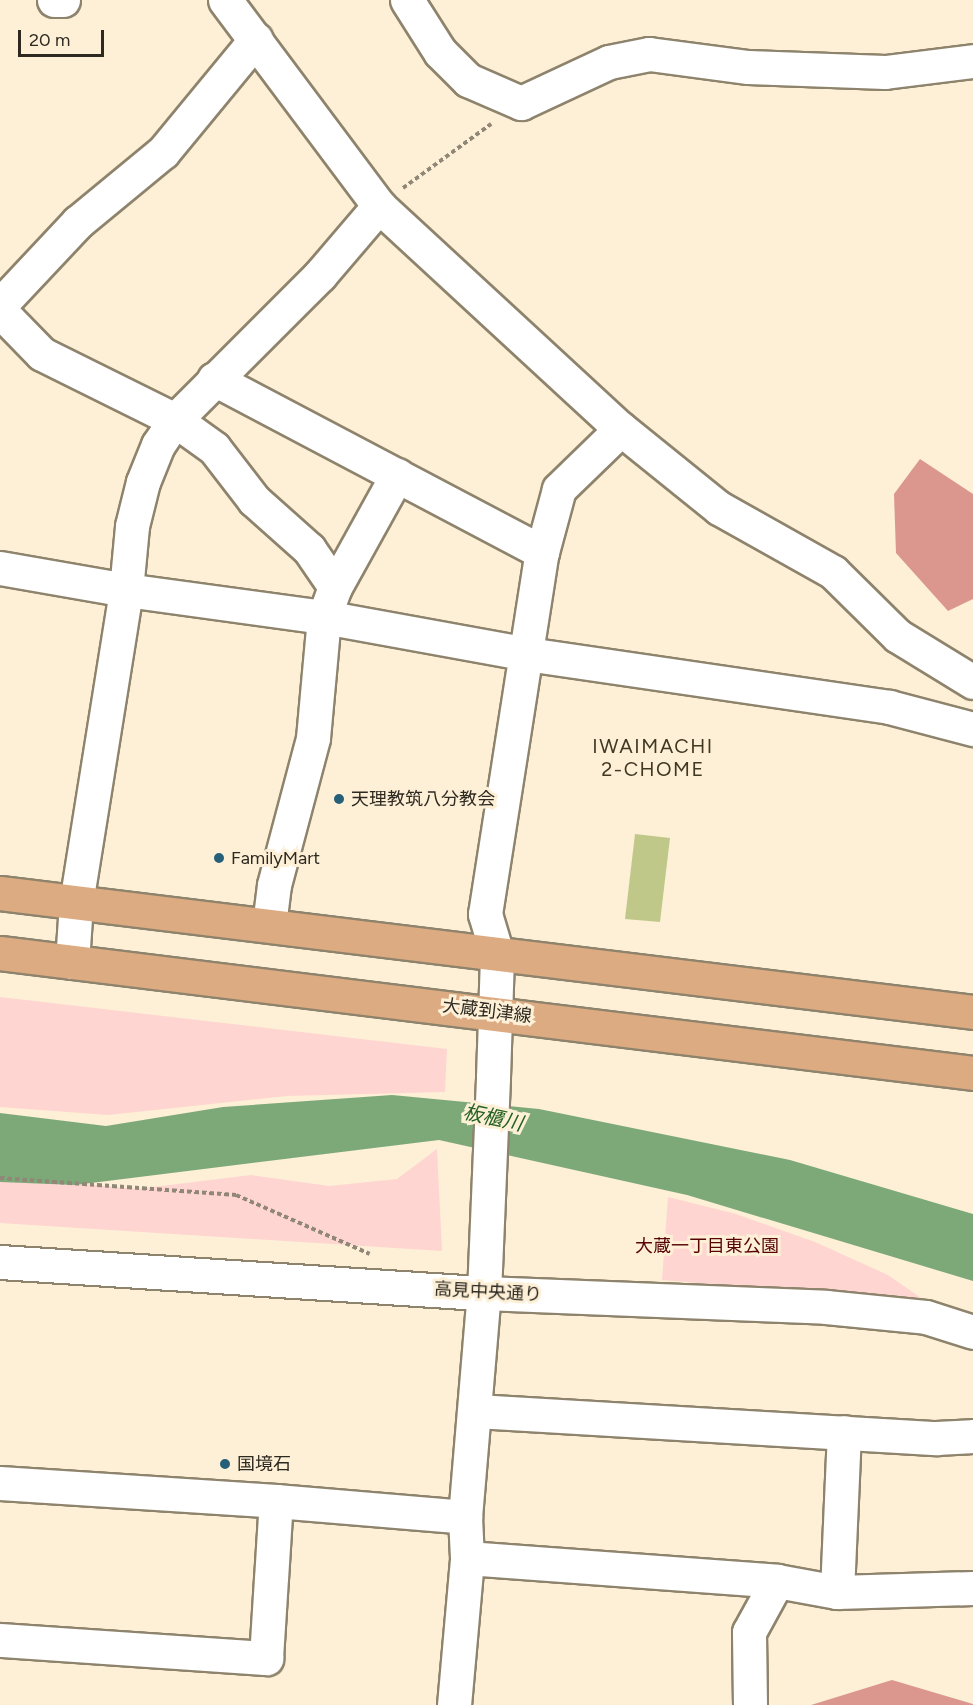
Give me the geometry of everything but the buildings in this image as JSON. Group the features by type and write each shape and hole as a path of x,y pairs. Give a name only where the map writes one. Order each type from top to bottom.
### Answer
{"main road":[{"path":"0,893 973,1012"},
{"name":"大蔵到津線","path":"0,953 494,1012 973,1073"}],"street":[{"path":"54,0 63,0"},
{"path":"225,0 379,206 621,429 719,508 833,572 898,636 973,682"},
{"path":"407,0 440,52 468,80 521,103 609,62 649,54 748,68 885,72 973,61"},
{"path":"0,305 78,222 163,152 256,39"},
{"path":"72,962 76,903 126,590 132,526 143,482 158,445 175,420 320,275 379,206"},
{"path":"0,311 42,354 175,420 213,448 254,500 309,549 335,587"},
{"path":"214,380 542,552"},
{"path":"454,1705 467,1558 465,1518 476,1412 484,1293 493,1077 497,954 485,914 542,552 558,489 621,429"},
{"path":"269,925 274,885 313,738 324,617 335,587 396,475"},
{"path":"0,568 126,590 324,617 527,654 889,707 973,729"},
{"name":"高見中央通り","path":"0,1262 484,1293 826,1307 926,1317 973,1332"},
{"path":"476,1412 936,1438 973,1436"},
{"path":"837,1592 844,1432"},
{"path":"0,1483 465,1518"},
{"path":"0,1640 266,1659 276,1502"},
{"path":"467,1558 777,1581 837,1592 973,1588"},
{"path":"750,1705 749,1632 777,1581"}],"path":[{"path":"379,206 521,103"},
{"path":"0,1178 236,1195 380,1258"}],"green space":[{"path":"0,997 447,1049 445,1092 286,1096 108,1115 0,1107"},
{"path":"437,1149 442,1251 0,1223 0,1176 137,1189 251,1175 329,1186 397,1179"},
{"name":"大蔵一丁目東公園","path":"668,1197 736,1214 815,1242 888,1275 927,1302 662,1280"}],"shaded area":[{"path":"920,459 973,494 973,599 948,611 896,553 894,494"},
{"path":"892,1680 973,1705 811,1705"}],"water":[{"name":"板櫃川","path":"392,1095 539,1109 790,1160 973,1214 973,1281 687,1195 439,1140 75,1185 0,1182 0,1113 106,1126 223,1107"}],"place":[{"name":"天理教筑八分教会","path":"339,799"},
{"name":"FamilyMart","path":"219,858"},
{"name":"国境石","path":"225,1464"}],"district":[{"name":"IWAIMACHI 2-CHOME","path":"653,758"}]}
